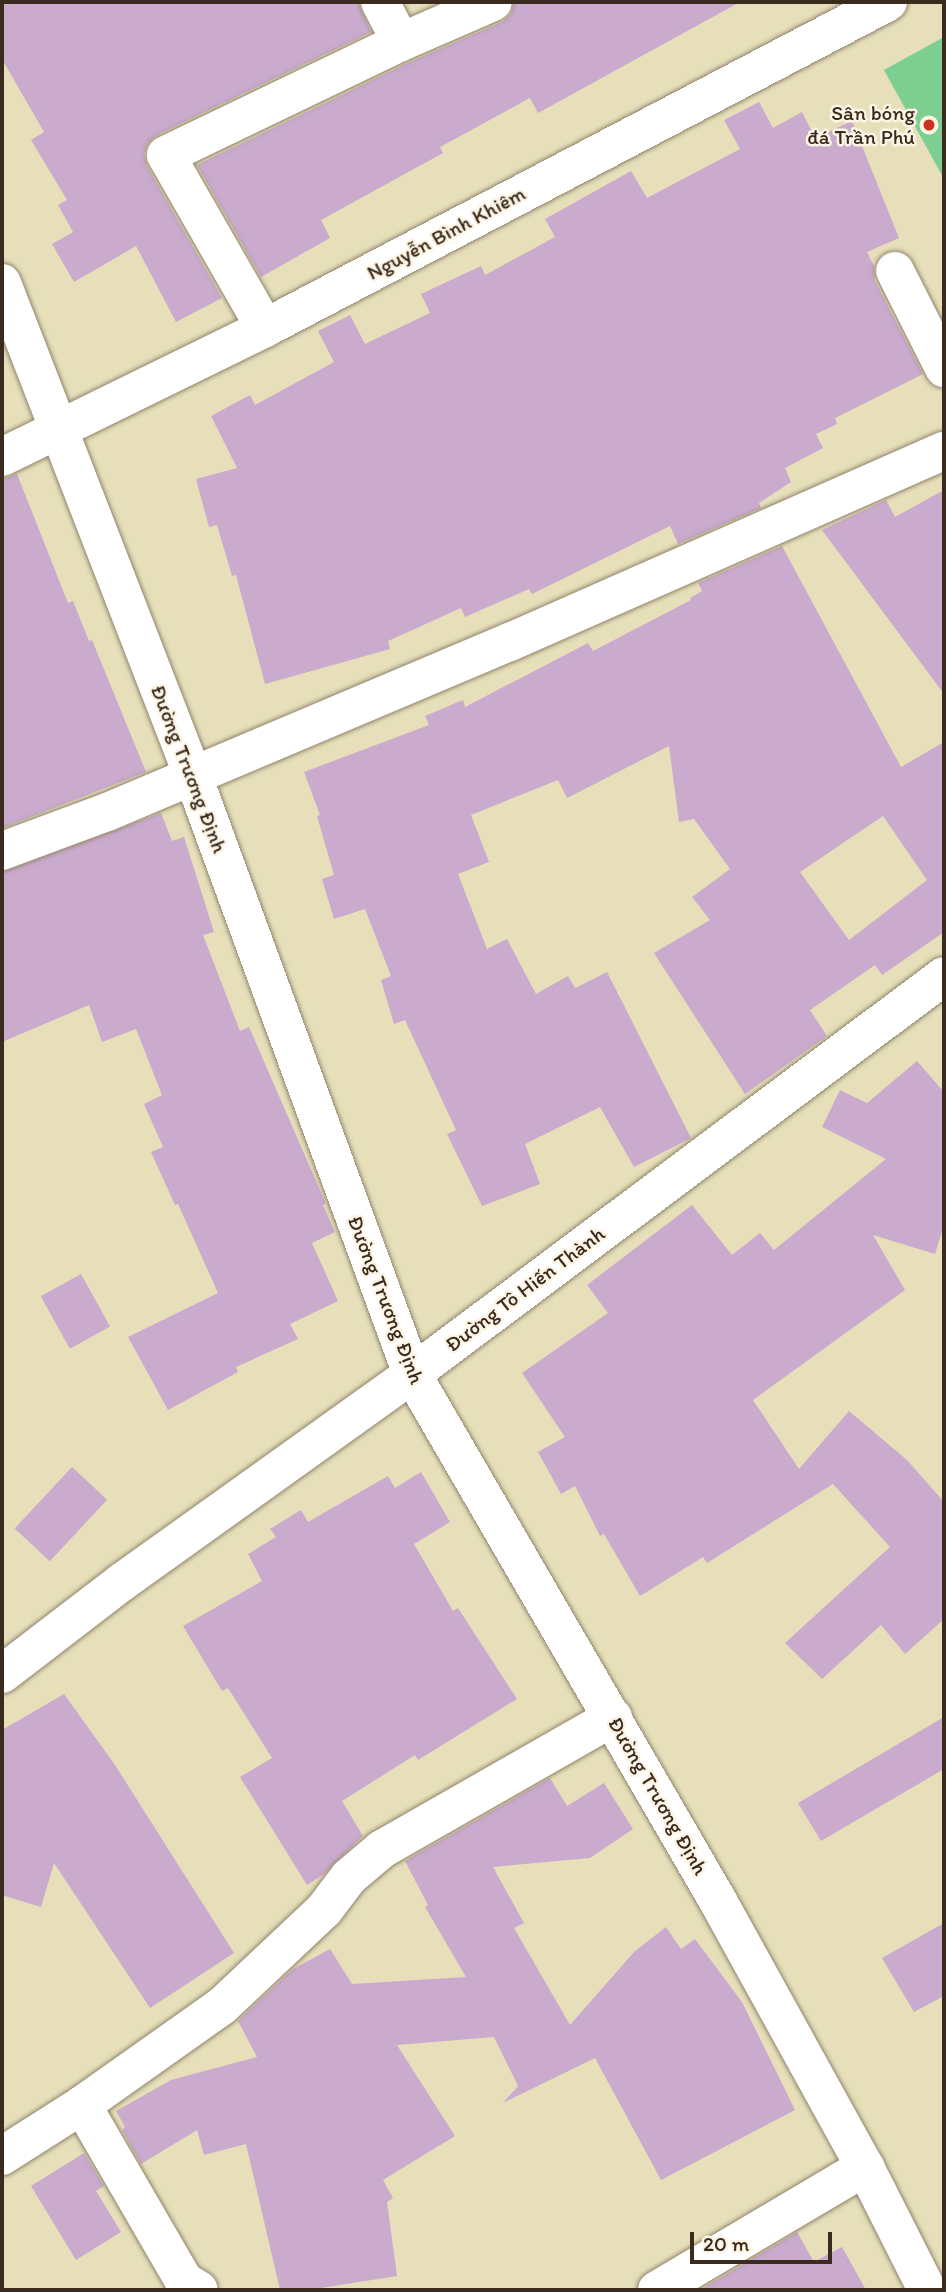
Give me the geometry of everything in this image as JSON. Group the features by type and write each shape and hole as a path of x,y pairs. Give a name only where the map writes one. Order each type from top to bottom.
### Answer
{"street":[{"path":"380,2 401,42"},
{"path":"265,328 166,155 401,42 493,2"},
{"name":"Nguyễn Bình Khiêm","path":"2,457 265,328 888,2"},
{"path":"895,271 944,368"},
{"name":"Đường Trương Định","path":"2,284 56,430 193,776 412,1374 613,1717 931,2282"},
{"path":"2,851 193,776 510,642 944,451"},
{"name":"Đường Tô Hiến Thành","path":"2,1674 122,1582 412,1374 944,976"},
{"path":"2,2156 82,2105 222,2006 324,1910 349,1877 382,1849 613,1717"},
{"path":"82,2105 184,2281 199,2290"},
{"path":"657,2290 865,2167"}],"green space":[{"name":"Sân bóng đá Trần Phú","path":"944,37 944,179 884,70"}],"building":[{"path":"2,2 358,2 371,32 157,135 148,143 144,154 147,166 222,298 176,322 136,246 74,282 52,244 73,232 58,205 67,200 31,140 44,132 2,59"},
{"path":"514,2 740,2 538,113 530,98 440,147 443,153 321,220 330,238 261,277 197,165 410,62 502,22 511,14"},
{"path":"759,102 773,128 802,112 815,138 852,121 899,238 867,252 874,266 875,281 923,374 835,418 837,424 816,434 823,448 785,468 791,482 759,503 761,508 678,544 670,526 532,594 529,589 465,617 461,608 388,641 390,649 265,684 236,575 232,576 217,525 209,527 196,479 237,468 211,416 250,395 255,405 334,362 318,331 350,315 365,344 430,313 421,294 481,266 485,275 555,237 545,219 631,171 647,198 740,149 724,120"},
{"path":"17,474 68,603 73,601 89,641 92,640 146,772 2,828 2,479"},
{"path":"944,490 944,694 822,530 886,500 895,517"},
{"path":"782,546 901,767 944,742 944,932 882,975 875,965 810,1010 827,1036 745,1094 654,953 710,920 692,897 730,869 694,819 679,822 669,746 567,798 558,780 471,815 489,862 458,874 487,949 507,939 536,994 568,976 575,988 607,972 691,1138 634,1167 600,1107 525,1144 540,1184 482,1206 447,1134 456,1130 405,1020 394,1024 381,980 391,976 365,909 334,919 322,879 334,875 317,816 320,815 304,772 429,725 425,716 463,700 465,707 588,643 593,651 691,600 690,598 702,591 698,583","holes":["883,816 927,880 849,940 800,872"]},
{"path":"161,813 172,841 184,837 214,932 203,935 240,1031 249,1027 326,1204 323,1205 335,1232 312,1243 338,1301 290,1324 298,1339 236,1367 238,1372 168,1410 128,1337 218,1293 151,1152 163,1147 144,1104 162,1095 136,1029 102,1042 89,1005 2,1042 2,872"},
{"path":"917,1061 944,1092 944,1225 935,1254 873,1235 905,1290 753,1400 799,1469 849,1411 907,1460 944,1502 944,1619 905,1654 881,1625 822,1679 785,1643 890,1547 833,1484 707,1563 703,1557 640,1596 604,1534 600,1536 575,1486 561,1494 538,1452 565,1437 522,1373 608,1313 587,1285 692,1205 732,1255 760,1233 774,1250 886,1159 822,1127 840,1090 867,1103"},
{"path":"81,1274 110,1326 70,1349 41,1296"},
{"path":"72,1467 107,1500 50,1561 15,1528"},
{"path":"421,1472 450,1522 414,1544 453,1611 458,1608 517,1699 418,1760 415,1755 342,1801 363,1836 324,1874 307,1885 240,1777 272,1758 228,1688 222,1691 183,1626 262,1581 248,1554 276,1537 270,1529 301,1510 308,1522 388,1476 395,1488"},
{"path":"64,1694 115,1765 234,1953 150,2008 54,1863 41,1907 2,1895 2,1730"},
{"path":"944,1717 944,1769 821,1841 798,1803"},
{"path":"550,1778 567,1806 604,1783 633,1829 590,1858 493,1867 524,1923 514,1928 570,2025 634,1952 666,1927 681,1949 695,1939 742,2002 795,2110 661,2180 595,2058 503,2103 518,2086 494,2037 397,2045 455,2136 383,2180 393,2198 387,2202 397,2276 308,2290 280,2290 246,2144 204,2155 197,2130 141,2164 122,2130 125,2127 116,2111 171,2080 257,2057 238,2021 293,1969 330,1949 352,1984 466,1977 425,1907 428,1905 405,1861"},
{"path":"944,1923 944,1996 914,2012 882,1958"},
{"path":"84,2153 104,2186 96,2191 121,2232 76,2260 31,2186"},
{"path":"797,2232 814,2262 842,2247 866,2290 700,2290"}],"place":[{"name":"Sân bóng đá Trần Phú","path":"929,125"}]}
